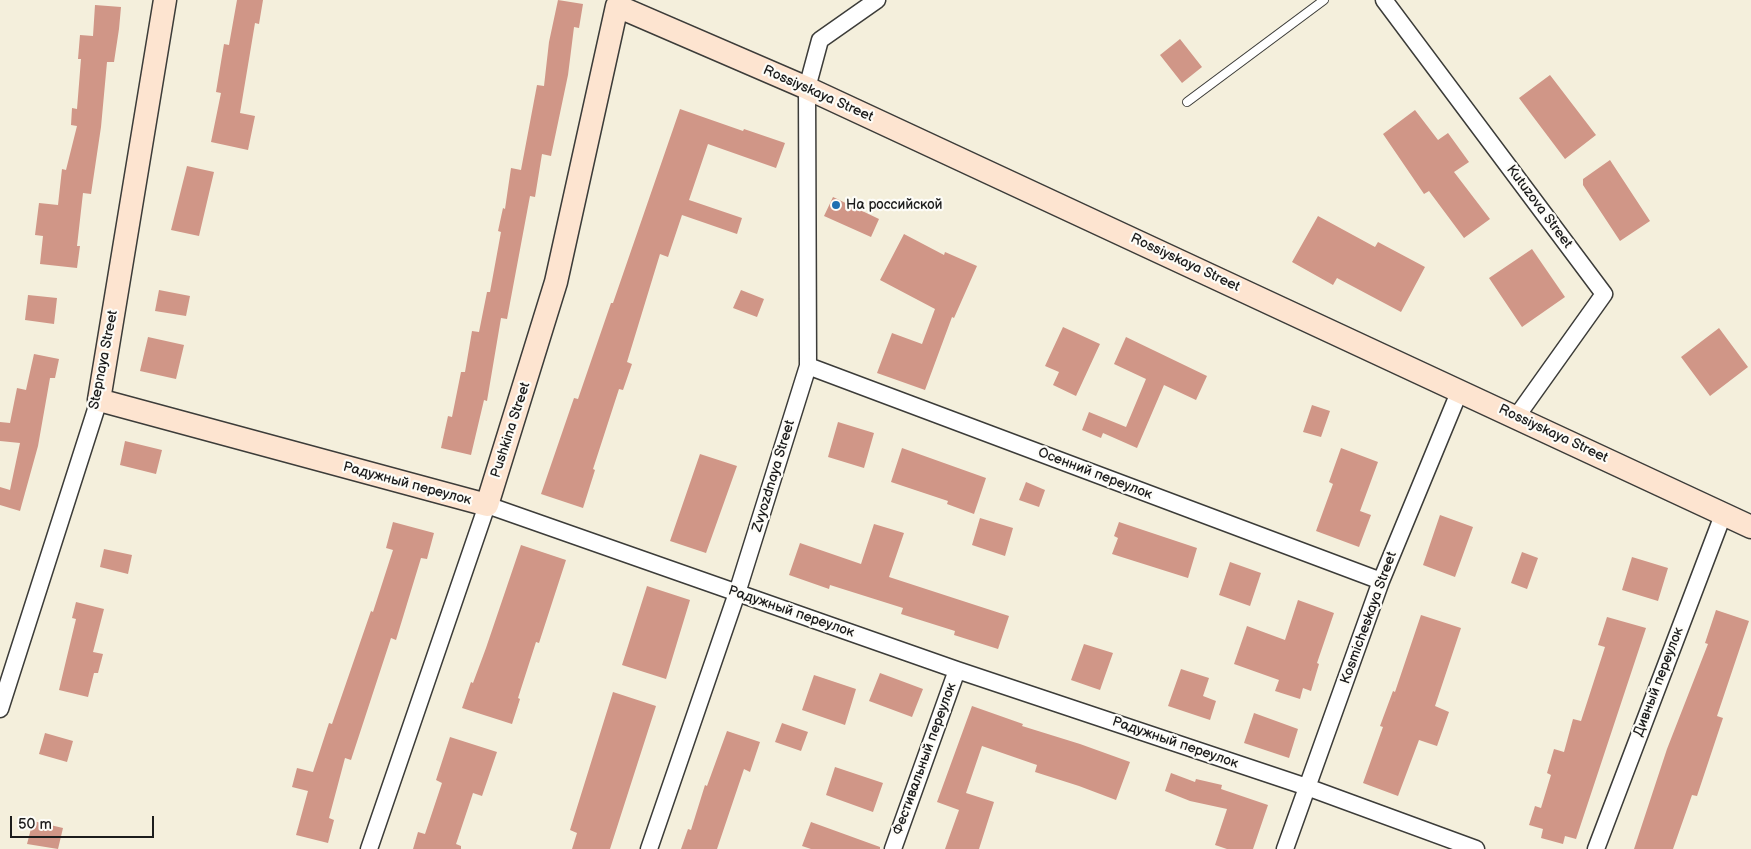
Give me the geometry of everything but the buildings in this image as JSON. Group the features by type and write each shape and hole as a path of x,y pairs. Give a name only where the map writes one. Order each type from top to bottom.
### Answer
{"street":[{"name":"Stepnaya Street","path":"0,709 99,400 165,0"},
{"name":"Zvyozdnaya Street","path":"649,849 737,593 808,366 807,88 820,40 877,0"},
{"name":"Kutuzova Street","path":"1384,0 1604,294 1517,416"},
{"name":"Rossiyskaya Street","path":"618,3 807,88 1517,416 1751,527"},
{"name":"Pushkina Street","path":"368,849 487,505 556,282 618,3"},
{"name":"Осенний переулок","path":"808,366 1382,582"},
{"name":"Kosmicheskaya Street","path":"1285,849 1382,582 1460,390"},
{"name":"Радужный переулок","path":"99,400 487,505 957,670 1307,787 1476,849"},
{"name":"Дивный переулок","path":"1596,849 1723,514"},
{"name":"Фестивальный переулок","path":"893,849 957,670"}],"lane":[{"path":"1187,102 1324,0"}],"place":[{"name":"На российской","path":"836,205"}]}
